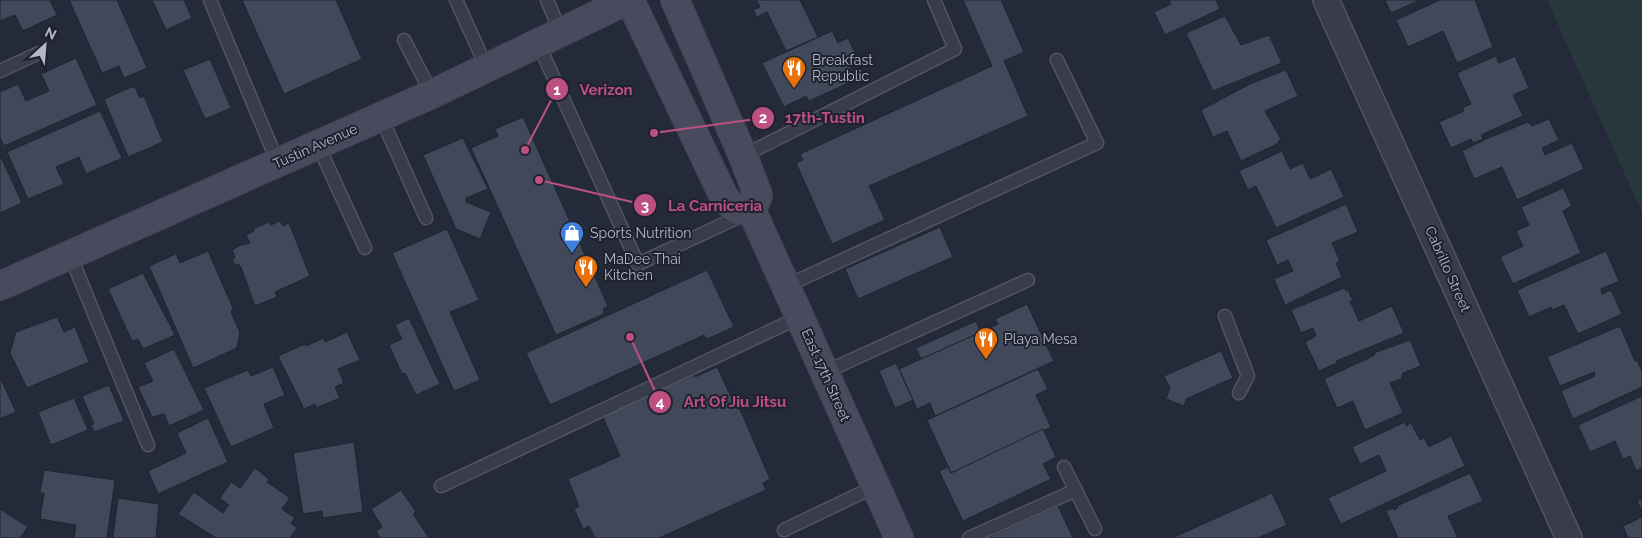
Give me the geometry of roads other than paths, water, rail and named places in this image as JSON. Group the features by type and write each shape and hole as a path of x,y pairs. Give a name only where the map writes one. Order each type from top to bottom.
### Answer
{"main road":[{"name":"Tustin Avenue","path":"0,286 432,94 486,66 629,0"},
{"path":"629,0 725,200 736,209 752,211 758,195 675,0"},
{"name":"East 17th Street","path":"752,211 899,538"}],"street":[{"name":"Cabrillo Street","path":"1326,0 1570,538"}],"lane":[{"path":"210,0 278,163"},
{"path":"456,0 486,66"},
{"path":"547,0 550,38 638,264 752,211"},
{"path":"743,156 955,49 934,0"},
{"path":"404,40 432,94"},
{"path":"0,71 40,53"},
{"path":"786,286 1097,143 1058,60"},
{"path":"381,117 426,218"},
{"path":"318,145 366,248"},
{"path":"70,255 148,445"},
{"path":"824,372 1028,280"},
{"path":"1225,316 1248,376 1239,393"},
{"path":"441,486 800,317"},
{"path":"1064,467 1095,529"},
{"path":"784,530 876,486"},
{"path":"968,538 1076,490"}],"place":[{"name":"Breakfast Republic","path":"794,89"},
{"name":"17th-Tustin","path":"654,133"},
{"name":"Verizon","path":"525,150"},
{"name":"La Carniceria","path":"539,180"},
{"name":"Sports Nutrition","path":"572,254"},
{"name":"MaDee Thai Kitchen","path":"586,288"},
{"name":"Art Of Jiu Jitsu","path":"630,337"},
{"name":"Playa Mesa","path":"986,360"}]}
